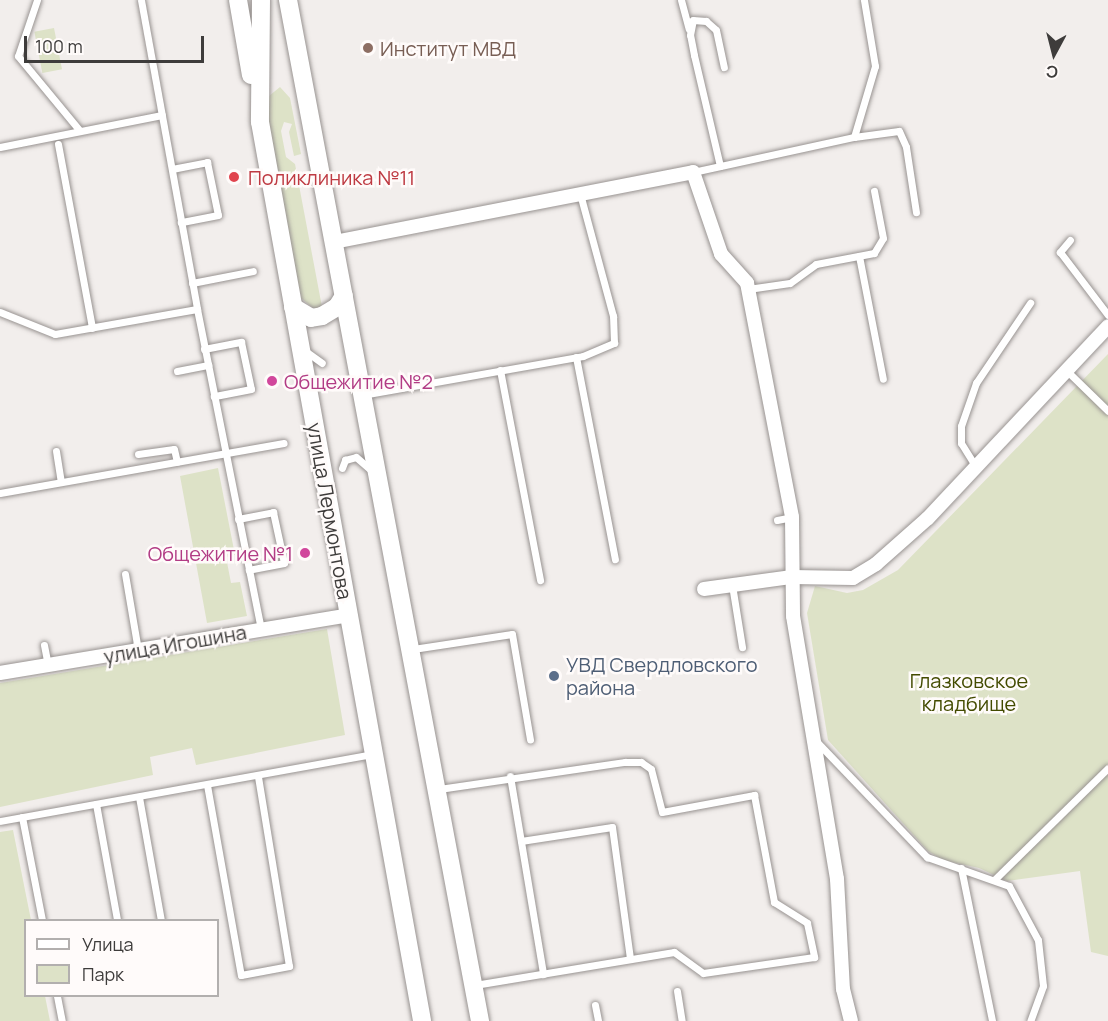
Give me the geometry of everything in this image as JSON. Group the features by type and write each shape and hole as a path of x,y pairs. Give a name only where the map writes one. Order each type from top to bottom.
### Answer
{"main road":[{"path":"238,0 260,122"},
{"name":"улица Лермонтова","path":"261,0 260,122 374,754 418,1020"},
{"path":"288,0 480,1021"},
{"path":"293,308 304,316 322,316 337,307 344,296"}],"street":[{"path":"334,242 693,172 721,254 748,290 792,517 793,616 837,879 843,989 851,1021"},
{"path":"704,589 792,577 853,578 876,564 928,518 1108,326"},
{"name":"улица Игошина","path":"0,674 349,615"}],"lane":[{"path":"37,0 18,56 80,131"},
{"path":"141,0 204,349 261,630"},
{"path":"681,0 720,166"},
{"path":"854,137 875,66 864,0"},
{"path":"690,35 697,18 712,25 724,67"},
{"path":"0,147 162,116"},
{"path":"693,172 854,137 899,131 906,147 916,212"},
{"path":"58,144 92,328"},
{"path":"172,169 207,162 218,215 181,222"},
{"path":"748,290 790,283 816,264 874,253 883,238 874,191"},
{"path":"362,395 576,357 615,342 580,194"},
{"path":"1070,240 1060,252 1108,315"},
{"path":"859,256 883,379"},
{"path":"192,283 253,271"},
{"path":"976,467 961,443 961,426 976,383 1030,303"},
{"path":"0,312 55,334 197,309"},
{"path":"204,349 241,342 246,363 251,389 214,396"},
{"path":"300,346 322,363"},
{"path":"576,357 615,559"},
{"path":"177,372 208,365"},
{"path":"500,370 540,580"},
{"path":"1067,371 1108,411"},
{"path":"0,493 284,443"},
{"path":"138,454 174,449 177,462"},
{"path":"56,451 62,482"},
{"path":"342,468 345,460 356,457 378,477"},
{"path":"238,519 273,512 284,563 249,570"},
{"path":"777,520 792,517"},
{"path":"125,574 138,650"},
{"path":"732,585 742,647"},
{"path":"410,650 512,634 530,739"},
{"path":"44,645 48,666"},
{"path":"814,739 927,857 995,879 1009,886 1038,940 1042,986 1030,1021"},
{"path":"0,821 374,754"},
{"path":"436,790 510,776 641,762 651,769 662,812 754,795 774,902 807,923 814,957 703,973 674,952 473,985"},
{"path":"995,879 1108,768"},
{"path":"207,785 241,975 289,966 258,776"},
{"path":"510,776 543,974"},
{"path":"139,797 161,919"},
{"path":"96,804 117,919"},
{"path":"22,817 42,919"},
{"path":"521,841 612,827 630,959"},
{"path":"961,867 992,1021"},
{"path":"677,991 682,1021"},
{"path":"57,997 62,1021"},
{"path":"595,1005 598,1021"}],"green space":[{"path":"54,28 62,69 42,73 34,32"},
{"path":"280,87 290,98 301,154 294,156 289,132 292,124 284,122 281,131 286,157 295,164 322,307 314,309 301,298 266,110 269,96"},
{"name":"Глазковское кладбище","path":"1108,354 1108,956 1091,952 1080,871 1007,881 979,868 943,860 928,851 828,740 807,613 815,586 847,593 863,590 898,570"},
{"path":"218,468 235,555 226,557 231,583 240,582 247,616 207,623 180,476"},
{"path":"327,629 345,735 196,765 192,748 150,757 153,775 0,807 0,683"},
{"path":"13,830 31,919 24,919 24,997 45,997 50,1021 0,1021 0,832"}],"place":[{"name":"Институт МВД","path":"368,48"},
{"name":"Поликлиника №11","path":"234,177"},
{"name":"Общежитие №2","path":"272,381"},
{"name":"Общежитие №1","path":"305,553"},
{"name":"УВД Свердловского района","path":"554,676"}]}
